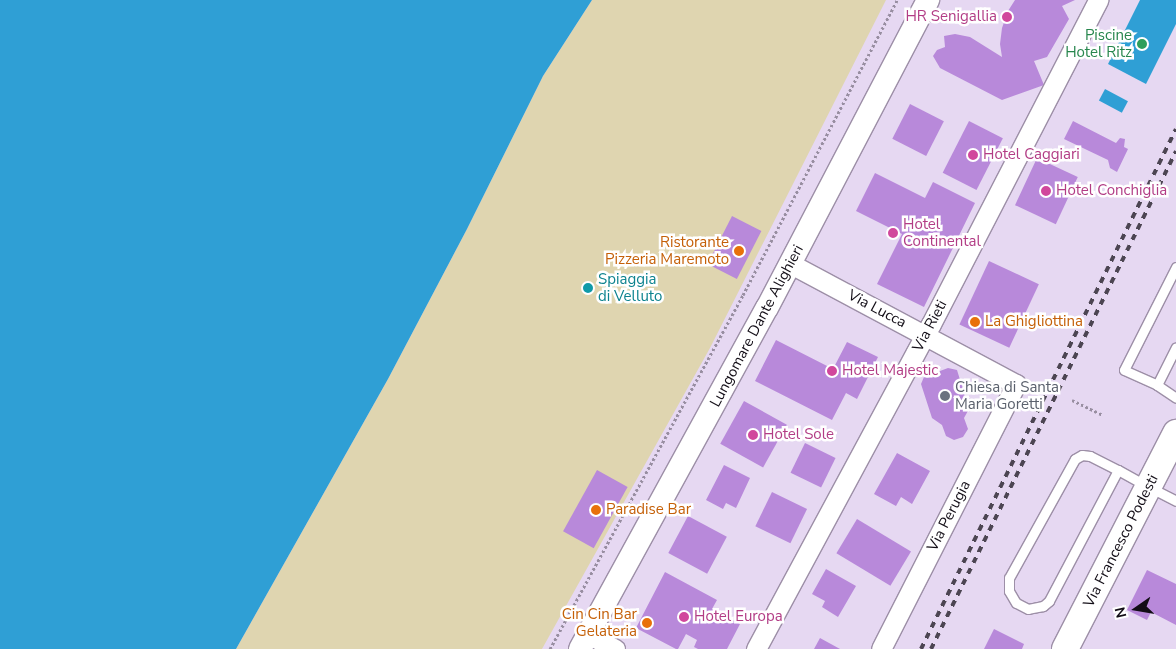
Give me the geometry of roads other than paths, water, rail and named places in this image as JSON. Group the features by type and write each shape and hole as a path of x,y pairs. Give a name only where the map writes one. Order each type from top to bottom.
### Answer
{"main road":[{"name":"Via Francesco Podesti","path":"1065,649 1176,433"}],"street":[{"name":"Lungomare Dante Alighieri","path":"584,642 791,264 928,0"},
{"name":"Via Rieti","path":"756,649 925,334 1098,0"},
{"name":"Via Lucca","path":"791,264 1016,384"},
{"name":"Via Perugia","path":"881,649 1016,384"},
{"path":"584,642 615,649"}],"lane":[{"path":"1176,267 1124,370 1157,385 1176,398"},
{"path":"1157,385 1176,347"},
{"path":"1118,470 1049,601 1043,606 1028,609 1016,603 1009,591 1009,578 1075,459 1082,455 1090,456 1118,470 1176,501"}],"water":[{"path":"0,0 592,0 543,76 467,229 388,379 236,649 0,649"},
{"name":"Piscine Hotel Ritz","path":"1140,0 1176,0 1176,24 1146,84 1108,64"},
{"name":"Piscine Hotel Ritz","path":"1105,89 1128,101 1122,113 1099,100"}],"railway":[{"path":"921,649 1176,129"},
{"path":"931,649 1176,151"}],"place":[{"name":"HR Senigallia","path":"1007,17"},
{"name":"Piscine Hotel Ritz","path":"1142,44"},
{"name":"Hotel Caggiari","path":"973,155"},
{"name":"Hotel Conchiglia","path":"1046,191"},
{"name":"Hotel Continental","path":"893,233"},
{"name":"Ristorante Pizzeria Maremoto","path":"739,251"},
{"name":"Spiaggia di Velluto","path":"588,288"},
{"name":"La Ghigliottina","path":"975,322"},
{"name":"Hotel Majestic","path":"832,371"},
{"name":"Chiesa di Santa Maria Goretti","path":"945,396"},
{"name":"Hotel Sole","path":"753,435"},
{"name":"Paradise Bar","path":"596,510"},
{"name":"Hotel Europa","path":"684,617"},
{"name":"Cin Cin Bar Gelateria","path":"647,623"}]}
